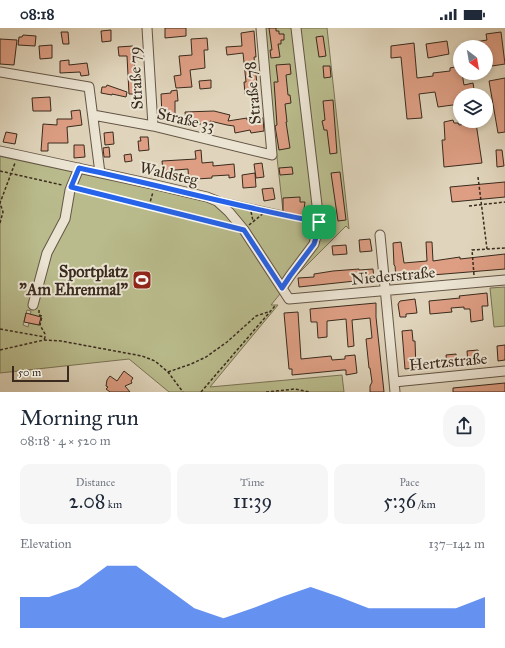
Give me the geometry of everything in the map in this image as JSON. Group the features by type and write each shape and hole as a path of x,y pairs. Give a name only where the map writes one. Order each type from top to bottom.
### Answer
{"street":[{"name":"Straße 79","path":"147,28 153,126"},
{"name":"Straße 78","path":"261,28 272,155"},
{"path":"284,291 290,276 314,244 319,228 296,28"},
{"path":"0,72 89,87 100,173"},
{"name":"Straße 33","path":"93,115 153,126 272,155"},
{"name":"Waldsteg","path":"0,151 156,185 206,197 216,201 229,212 244,230 284,291"},
{"path":"33,305 47,253 65,219 71,187 79,168"},
{"path":"380,235 395,392"},
{"name":"Niederstraße","path":"284,291 289,299 505,280"},
{"name":"Hertzstraße","path":"394,382 505,371"}],"path":[{"path":"0,223 3,212 0,203 12,173 17,155"},
{"path":"0,170 229,226"},
{"path":"478,177 487,249"},
{"path":"149,206 156,185"},
{"path":"468,206 505,202"},
{"path":"230,204 319,222"},
{"path":"250,207 253,221"},
{"path":"244,230 265,212"},
{"path":"474,277 472,250 505,248"},
{"path":"33,305 39,306 39,315 42,316 40,325 45,334 44,340"},
{"path":"201,392 275,306"},
{"path":"168,372 192,364 206,357 227,342 256,316 271,311"},
{"path":"0,329 45,337"},
{"path":"0,350 44,340 61,341 142,356 155,361 168,372 183,392"},
{"path":"266,392 295,389 310,392"}],"green space":[{"path":"265,28 327,28 349,229 346,226 288,284 271,305 278,305 210,387 342,375 344,392 169,392 129,359 0,373 0,154 201,193 283,211 273,122","holes":["27,310 31,311 30,316 41,317 39,325 29,323 28,327 23,325"]},
{"path":"505,287 505,326 494,327 490,288"}],"building":[{"path":"165,28 186,28 186,36 165,38"},
{"path":"269,28 276,28 276,31 279,31 279,34 284,34 284,40 281,40 281,44 278,44 280,57 271,58 270,50 272,50"},
{"path":"111,30 111,41 102,42 101,31"},
{"path":"254,31 256,57 254,57 258,93 245,94 244,82 246,82 243,53 227,55 226,47 242,46 241,33"},
{"path":"61,32 68,32 69,44 63,44"},
{"path":"501,32 505,64 493,66 493,40 487,40 486,34"},
{"path":"23,35 36,36 35,46 18,45 19,37 22,37"},
{"path":"323,36 326,56 319,57 316,37"},
{"path":"207,38 208,50 204,50 205,68 190,70 192,87 176,88 174,76 181,75 179,56 192,55 191,39"},
{"path":"0,39 17,40 14,65 0,64"},
{"path":"447,41 449,54 428,58 426,44"},
{"path":"414,43 417,78 433,76 433,73 450,71 450,68 453,67 453,80 463,80 464,85 473,83 474,88 453,88 453,105 438,107 435,92 419,94 422,118 407,119 401,57 391,58 391,46"},
{"path":"52,45 52,58 40,59 39,46"},
{"path":"133,46 137,94 129,94 127,56 119,56 118,47"},
{"path":"69,60 69,65 87,63 89,75 81,76 80,72 60,73 60,61"},
{"path":"290,64 291,74 286,75 288,95 290,95 291,103 285,104 290,148 279,150 275,126 277,125 274,82 278,82 276,65"},
{"path":"323,66 330,66 331,77 324,78"},
{"path":"505,78 505,132 498,133 493,104 493,88 490,88 489,81"},
{"path":"211,80 211,88 200,89 199,81"},
{"path":"107,85 127,92 126,97 101,93 102,87 106,87"},
{"path":"177,90 178,101 175,101 175,115 162,116 161,94 171,93 171,91"},
{"path":"50,97 51,111 33,111 32,98"},
{"path":"333,100 337,153 330,154 327,130 324,130 322,121 325,120 323,101"},
{"path":"80,110 82,125 67,127 68,143 48,143 48,151 41,151 43,124 57,125 57,119 72,119 71,111"},
{"path":"214,111 230,115 228,121 247,118 247,120 263,118 264,131 251,133 250,130 235,133 234,126 210,121 211,124 199,124 199,120 186,121 185,112"},
{"path":"453,120 453,128 477,128 482,163 444,167 442,140 445,140 444,122"},
{"path":"6,132 17,134 15,144 3,142"},
{"path":"113,132 114,144 105,145 104,133"},
{"path":"140,137 148,137 149,150 139,151 138,141 141,141"},
{"path":"74,145 84,145 85,157 74,158"},
{"path":"109,147 110,157 104,157 103,148"},
{"path":"201,150 202,163 213,162 213,166 234,164 235,177 229,178 229,175 196,179 197,185 189,186 188,169 163,171 162,161 196,159 195,151"},
{"path":"496,150 502,150 504,166 497,167"},
{"path":"131,154 132,161 125,162 124,155"},
{"path":"262,163 264,177 256,178 254,164"},
{"path":"292,167 293,174 280,175 279,168"},
{"path":"340,172 346,220 338,221 331,173"},
{"path":"255,173 256,187 243,188 242,175"},
{"path":"505,182 505,197 452,202 450,187"},
{"path":"273,188 275,199 264,201 262,189"},
{"path":"300,197 300,202 305,202 303,217 283,211 283,198"},
{"path":"370,239 372,251 360,252 359,240"},
{"path":"401,242 404,263 427,261 426,242 432,242 433,261 460,257 460,259 505,254 505,269 396,278 393,243"},
{"path":"346,245 347,254 333,255 332,246"},
{"path":"373,269 374,279 299,287 298,278 314,277 314,274 333,271"},
{"path":"487,293 488,306 482,306 483,320 471,322 470,309 464,309 464,307 451,308 452,312 430,314 429,301 460,298 459,296"},
{"path":"415,299 417,313 406,314 406,317 400,317 398,304 400,301"},
{"path":"376,303 376,317 384,392 370,392 372,382 366,339 372,338 370,318 352,320 354,346 348,347 346,319 327,321 327,337 318,338 317,322 311,322 310,309"},
{"path":"298,312 301,359 331,356 332,360 345,359 345,356 355,355 357,373 346,375 346,370 343,370 292,375 292,369 289,369 284,313"},
{"path":"26,313 41,317 39,325 24,322"},
{"path":"412,330 413,341 415,341 416,368 405,369 402,331"},
{"path":"505,345 505,360 498,361 497,346"},
{"path":"478,350 480,362 468,363 467,351"},
{"path":"456,354 457,364 447,365 446,355"},
{"path":"124,371 133,378 131,381 132,383 125,386 130,392 110,392 106,389 108,387 106,386 107,380 110,376 117,381"},
{"path":"505,383 505,392 453,392 453,388"}],"place":[{"name":"Sportplatz \"Am Ehrenmal\"","path":"142,280"}],"route":[{"path":"79,168 206,197 216,201 319,222 319,228 314,244 282,288 244,230 71,187 79,168"}]}
